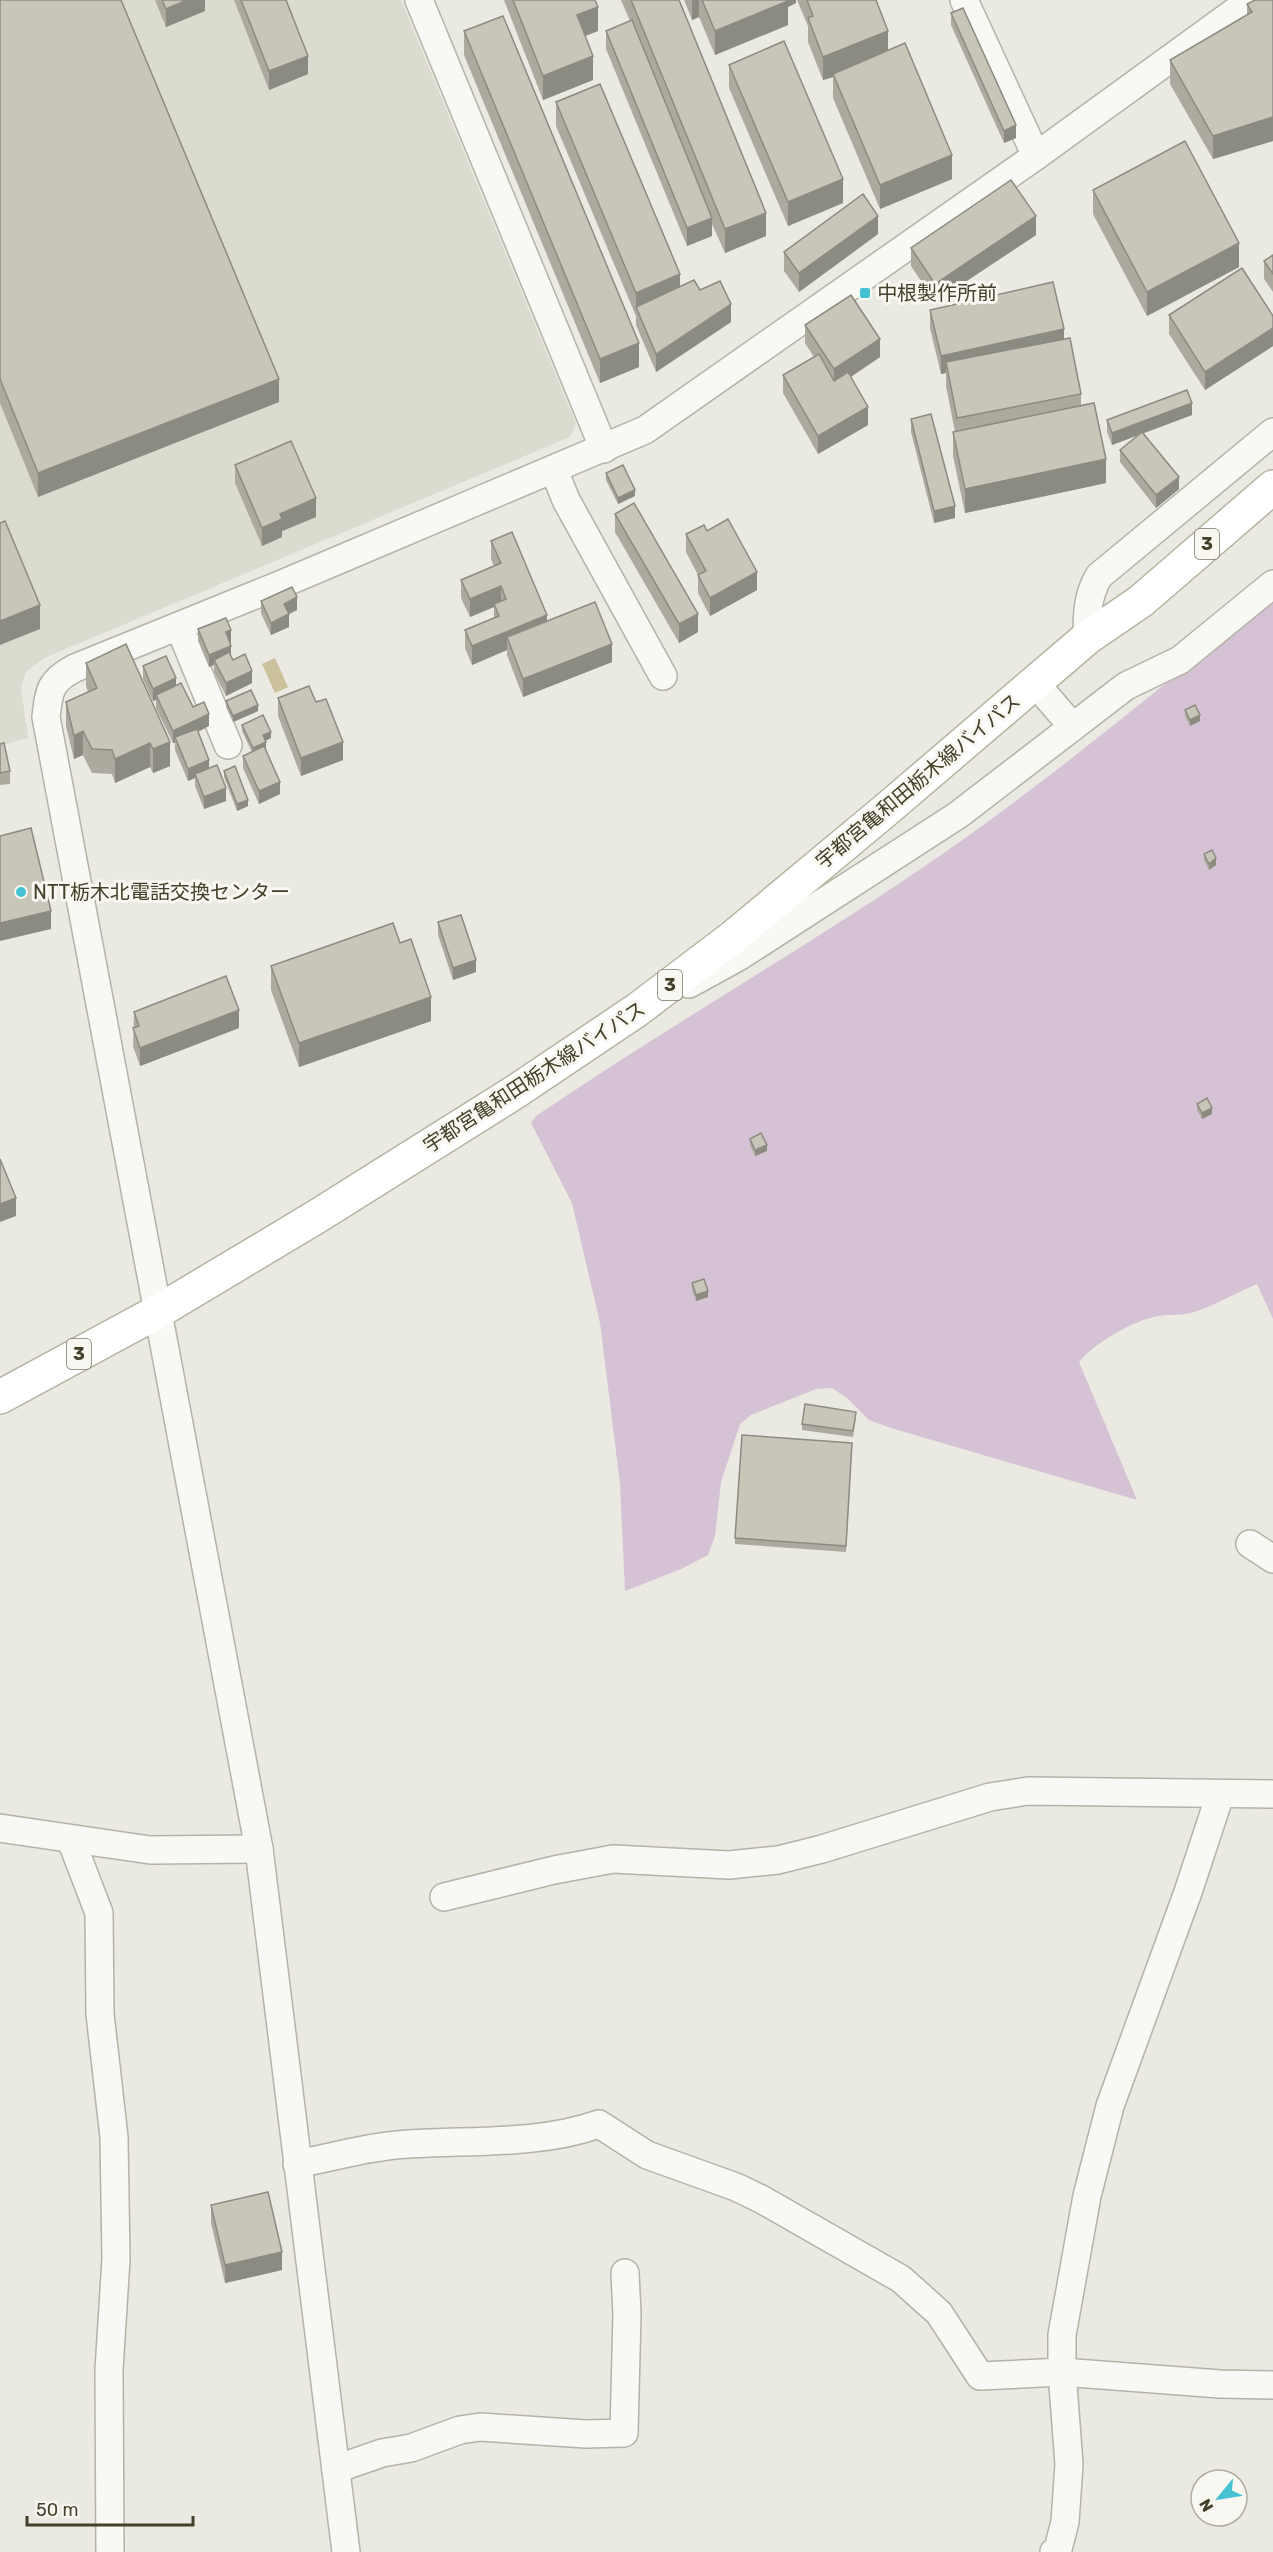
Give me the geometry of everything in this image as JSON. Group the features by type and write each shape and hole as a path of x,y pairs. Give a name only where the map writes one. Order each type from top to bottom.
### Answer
{"main road":[{"name":"宇都宮亀和田栃木線バイパス","path":"0,1397 159,1311 316,1217 515,1092 637,1010 749,924 1087,638 1141,601 1273,488"}],"street":[{"path":"420,0 604,448"},
{"path":"964,0 1036,156"},
{"path":"346,2552 259,1849 46,717 48,692 59,676 627,440 666,417 1036,156 1251,0"},
{"path":"1087,638 1090,597 1099,576 1273,432"},
{"path":"554,470 566,500 663,676"},
{"path":"637,1010 731,962 958,815 1126,686 1180,660 1273,584"},
{"path":"178,626 228,745"},
{"path":"1035,683 1073,727"},
{"path":"1250,1544 1273,1559"},
{"path":"444,1897 606,1860 729,1865 778,1860 822,1849 990,1797 1028,1791 1273,1794"},
{"path":"1054,2552 1058,2549 1065,2522 1069,2464 1062,2372 1062,2335 1087,2196 1110,2106 1188,1892 1220,1795"},
{"path":"0,1828 150,1850 259,1849"},
{"path":"71,1840 99,1913 100,2014 114,2137 116,2259 109,2370 110,2552"},
{"path":"297,2164 345,2153 406,2144 556,2137 599,2124 647,2156 736,2187 761,2199 901,2279 939,2313 980,2376 1062,2372 1210,2384 1273,2385"},
{"path":"336,2469 382,2453 411,2448 460,2430 480,2427 586,2434 624,2433 627,2314 625,2273"}],"shaded area":[{"path":"0,0 401,0 576,424 570,437 44,658 26,672 21,688 28,738 0,746"},
{"path":"1273,596 1273,1319 1257,1284 1194,1312 1157,1316 1137,1323 1104,1340 1079,1362 1137,1500 891,1428 869,1420 847,1398 832,1388 816,1389 751,1415 740,1424 721,1482 715,1536 708,1555 681,1569 625,1591 620,1484 600,1323 572,1203 531,1123 536,1116 587,1082 843,920 944,853 1070,760"},
{"path":"275,658 288,687 275,693 262,664"}],"building":[{"path":"0,0 121,0 279,379 38,473 0,379"},
{"path":"162,0 187,0 166,9"},
{"path":"241,0 286,0 308,56 269,71"},
{"path":"513,0 595,0 598,7 577,15 593,56 543,76"},
{"path":"631,0 679,0 766,213 725,229"},
{"path":"702,0 788,0 788,1 715,31"},
{"path":"807,0 876,0 888,31 823,57 808,18 813,16"},
{"path":"1255,0 1273,0 1273,117 1213,136 1170,60 1252,12 1247,4"},
{"path":"963,8 1016,125 1004,131 951,13"},
{"path":"503,16 639,343 600,359 464,31"},
{"path":"632,20 712,218 687,228 606,31"},
{"path":"784,41 843,179 788,202 729,65"},
{"path":"905,43 952,155 880,185 833,74"},
{"path":"600,84 680,274 636,293 556,102"},
{"path":"1185,141 1239,243 1147,292 1093,190"},
{"path":"1011,180 1036,216 935,284 911,248"},
{"path":"863,194 878,216 799,273 784,252"},
{"path":"1273,255 1273,274 1264,261"},
{"path":"1242,268 1273,316 1273,328 1205,372 1169,315"},
{"path":"694,280 700,290 720,281 731,304 656,354 636,307"},
{"path":"1053,282 1064,329 941,356 930,310"},
{"path":"851,295 880,339 834,369 805,325"},
{"path":"1070,338 1081,394 957,418 946,362"},
{"path":"819,354 834,381 848,372 868,407 818,436 783,375"},
{"path":"1187,390 1192,403 1112,433 1107,420"},
{"path":"1094,403 1106,459 965,489 953,432"},
{"path":"931,414 955,506 934,511 911,419"},
{"path":"1142,432 1179,477 1156,495 1120,450"},
{"path":"291,441 316,498 280,514 282,519 262,528 235,465"},
{"path":"623,465 635,490 618,498 606,473"},
{"path":"634,503 698,614 679,624 615,514"},
{"path":"728,519 757,572 710,598 698,575 706,571 686,534 704,525 707,531"},
{"path":"5,521 40,605 0,621 0,523"},
{"path":"512,532 547,615 472,646 465,630 499,616 494,604 506,599 501,586 470,599 461,580 501,563 491,541"},
{"path":"292,587 297,597 284,604 289,614 271,623 261,601"},
{"path":"595,602 612,644 523,679 507,637"},
{"path":"226,618 231,630 226,632 231,646 209,655 198,629"},
{"path":"126,644 170,742 153,749 150,743 115,759 112,750 92,749 83,731 74,736 66,702 97,688 86,663"},
{"path":"229,652 233,660 245,654 252,671 226,683 214,660"},
{"path":"166,656 176,678 153,689 143,666"},
{"path":"181,683 193,707 204,702 209,714 173,731 156,695"},
{"path":"309,686 316,702 326,699 343,742 301,758 278,698"},
{"path":"251,690 258,705 233,716 226,701"},
{"path":"1195,705 1200,715 1190,720 1185,710"},
{"path":"263,715 271,732 263,735 266,742 253,748 242,725"},
{"path":"197,729 209,760 188,769 175,737"},
{"path":"4,743 10,771 0,773 0,744"},
{"path":"264,746 280,782 259,791 243,756"},
{"path":"217,765 226,788 204,797 195,774"},
{"path":"235,766 248,800 237,804 224,771"},
{"name":"NTT栃木北電話交換センター","path":"31,828 51,911 0,923 0,836"},
{"path":"1212,850 1216,858 1209,864 1204,854"},
{"path":"461,915 476,960 453,968 438,922"},
{"path":"393,923 400,943 411,939 431,997 299,1043 271,966"},
{"path":"226,976 239,1010 140,1048 133,1028 139,1026 134,1012"},
{"path":"1207,1098 1212,1108 1202,1113 1197,1104"},
{"path":"761,1133 767,1145 755,1150 750,1139"},
{"path":"0,1159 16,1198 0,1204"},
{"path":"704,1279 708,1291 696,1295 692,1283"},
{"path":"805,1404 856,1412 853,1431 802,1424"},
{"path":"742,1435 852,1443 846,1546 735,1538"},
{"path":"268,2192 282,2252 225,2265 211,2205"}],"place":[{"name":"中根製作所前","path":"865,293"},
{"name":"NTT栃木北電話交換センター","path":"21,892"}]}
